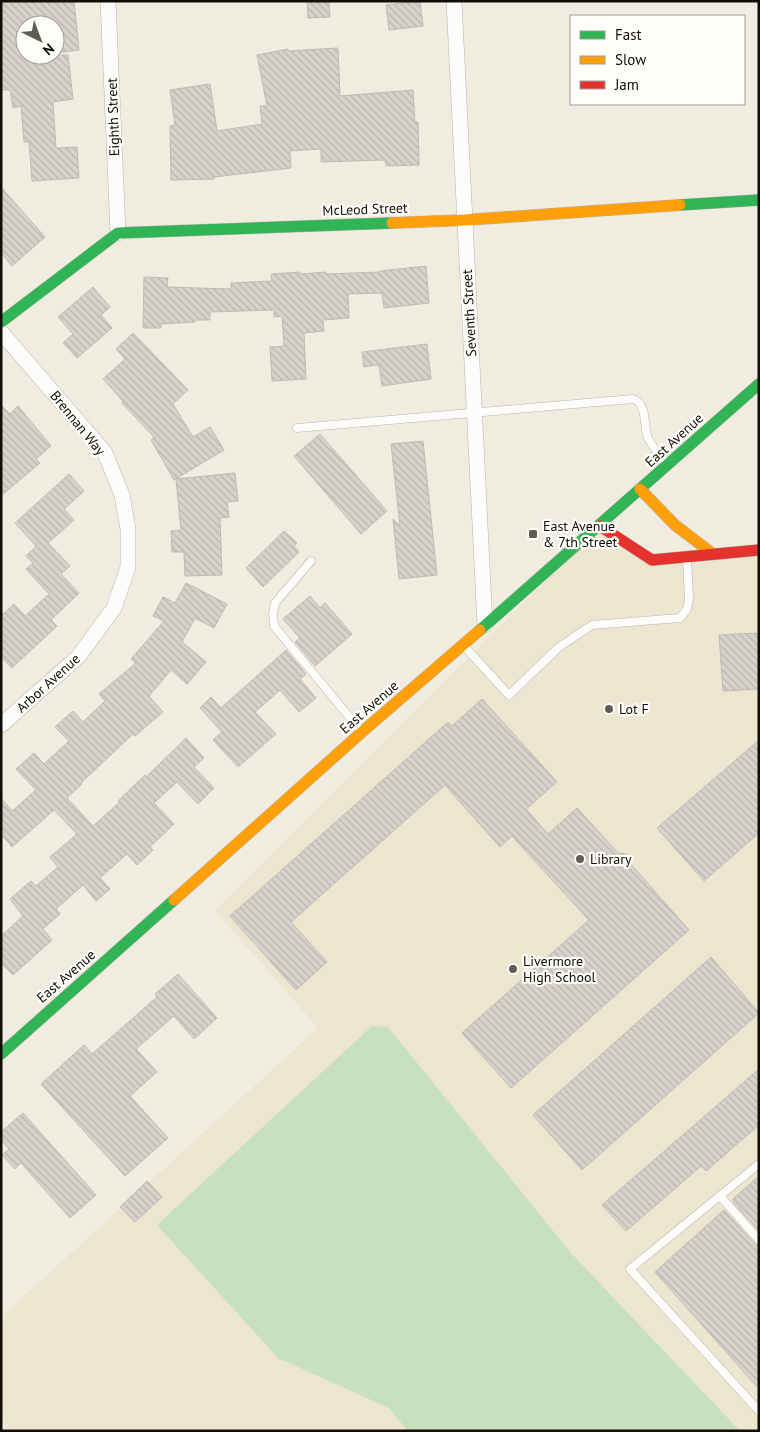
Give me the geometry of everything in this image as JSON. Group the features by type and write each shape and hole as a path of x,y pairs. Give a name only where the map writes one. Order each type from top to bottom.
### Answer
{"street":[{"name":"Eighth Street","path":"108,1 118,232"},
{"name":"Seventh Street","path":"454,1 485,625"},
{"name":"McLeod Street","path":"118,232 464,220 759,200"},
{"path":"1,322 118,232"},
{"name":"Brennan Way","path":"1,332 105,453 122,495 128,529"},
{"name":"East Avenue","path":"1,1054 362,732 600,526 759,384"},
{"path":"640,489 675,525 713,554"},
{"path":"600,526 652,560 759,550"},
{"name":"Arbor Avenue","path":"1,725 78,657 114,608 128,567 128,529"}],"lane":[{"path":"297,428 633,400 638,401 642,405 645,430 649,439 668,465"},
{"path":"463,644 509,695 559,647 592,625 680,618 687,609 689,600 687,557"},
{"path":"312,561 275,603 273,613 274,626 362,732"},
{"path":"759,1164 630,1269 759,1411"},
{"path":"720,1196 759,1240"}],"shaded area":[{"name":"Livermore High School","path":"600,526 652,560 759,554 759,1431 12,1431 1,1419 1,1317 318,1028 215,911"}],"green space":[{"path":"372,1026 388,1027 570,1252 740,1431 408,1431 389,1408 278,1358 157,1225"}],"building":[{"path":"1,1 74,1 79,50 65,52 65,15 15,15 15,65 65,65 65,55 68,55 73,99 53,102 56,148 77,147 79,178 32,181 29,142 24,142 21,106 13,108 10,90 1,90"},
{"path":"307,1 329,1 330,17 308,18"},
{"path":"420,1 423,26 389,30 386,5"},
{"path":"338,48 340,96 413,90 415,122 418,122 419,165 386,166 385,160 321,162 321,149 290,151 291,168 214,177 214,179 171,180 170,126 175,125 170,90 210,84 217,131 262,124 260,106 267,106 257,55 288,49 288,51"},
{"path":"1,187 45,237 12,266 1,253"},
{"path":"426,266 429,303 384,308 382,293 348,294 349,318 323,320 324,331 304,333 306,379 272,381 270,347 284,346 282,316 274,317 274,310 210,312 210,320 161,324 161,328 143,328 144,277 168,278 167,287 231,289 231,283 272,281 271,274 380,272"},
{"path":"93,287 110,307 101,315 112,328 77,358 63,343 73,334 58,317"},
{"path":"133,333 188,390 173,404 193,437 210,427 224,450 174,480 151,440 154,437 122,403 123,401 103,379 125,359 116,349"},
{"path":"427,344 431,379 382,386 379,365 364,367 362,352"},
{"path":"1,405 10,414 18,406 51,446 36,459 40,463 1,496"},
{"path":"320,434 387,511 361,534 294,456"},
{"path":"423,441 437,575 399,579 393,519 400,526 391,444"},
{"path":"235,473 238,501 227,502 229,517 220,518 222,575 185,576 184,552 172,552 171,531 181,530 176,479"},
{"path":"69,474 84,491 64,509 74,520 48,543 70,566 61,574 79,593 51,620 57,626 12,668 1,657 1,616 14,604 25,616 49,594 26,569 33,563 26,556 36,546 15,523"},
{"path":"284,531 297,543 294,546 299,552 263,587 246,568"},
{"path":"186,583 227,604 214,628 195,618 182,642 206,662 187,684 171,670 149,696 163,712 135,736 133,734 67,798 93,826 186,738 204,758 194,767 214,788 198,804 177,782 154,803 174,824 150,847 153,850 137,865 127,854 100,878 110,889 96,901 83,885 56,909 60,914 43,929 52,940 13,975 1,963 1,936 23,916 10,899 31,881 36,886 58,867 50,857 77,834 54,810 12,847 1,834 1,798 12,811 36,790 16,769 34,753 44,764 69,741 55,727 73,711 83,722 105,701 99,694 136,663 131,659 164,621 153,616 163,597 175,603"},
{"path":"310,596 320,608 325,603 352,634 315,666 295,642 300,638 283,619"},
{"path":"759,633 759,689 723,691 719,635"},
{"path":"286,650 306,674 300,679 316,698 299,712 280,690 255,712 276,734 238,767 213,740 222,732 200,708 211,697 221,708"},
{"path":"482,699 557,782 526,809 548,834 577,808 618,853 627,854 627,860 689,930 511,1088 462,1033 589,920 512,836 500,847 445,785 291,922 327,962 296,990 230,916 448,722 452,726"},
{"path":"759,740 759,833 704,881 657,828"},
{"path":"711,957 759,1013 582,1170 533,1115"},
{"path":"178,974 217,1018 194,1039 174,1016 136,1049 157,1072 130,1096 168,1138 125,1176 41,1084 84,1045 92,1054 157,997 155,994"},
{"path":"759,1069 759,1125 706,1171 701,1166 626,1231 602,1205"},
{"path":"23,1113 96,1195 70,1218 21,1163 15,1169 2,1155 9,1149 1,1140 1,1132"},
{"path":"759,1176 759,1231 733,1202 733,1199"},
{"path":"147,1181 162,1197 135,1222 120,1207"},
{"path":"724,1210 755,1244 759,1245 759,1389 655,1272"}],"traffic: fast":[{"path":"680,205 759,200"},
{"path":"1,322 118,233 392,223"},
{"path":"480,630 759,384"},
{"path":"1,1054 174,900"}],"traffic: slow":[{"path":"392,223 465,220 680,205"},
{"path":"640,489 675,525 713,554"},
{"path":"174,900 362,732 480,630"}],"traffic: jam":[{"path":"600,526 652,560 759,550"}],"place":[{"name":"East Avenue & 7th Street","path":"533,534"},
{"name":"Lot F","path":"609,709"},
{"name":"Library","path":"580,859"},
{"name":"Livermore High School","path":"513,969"}]}
